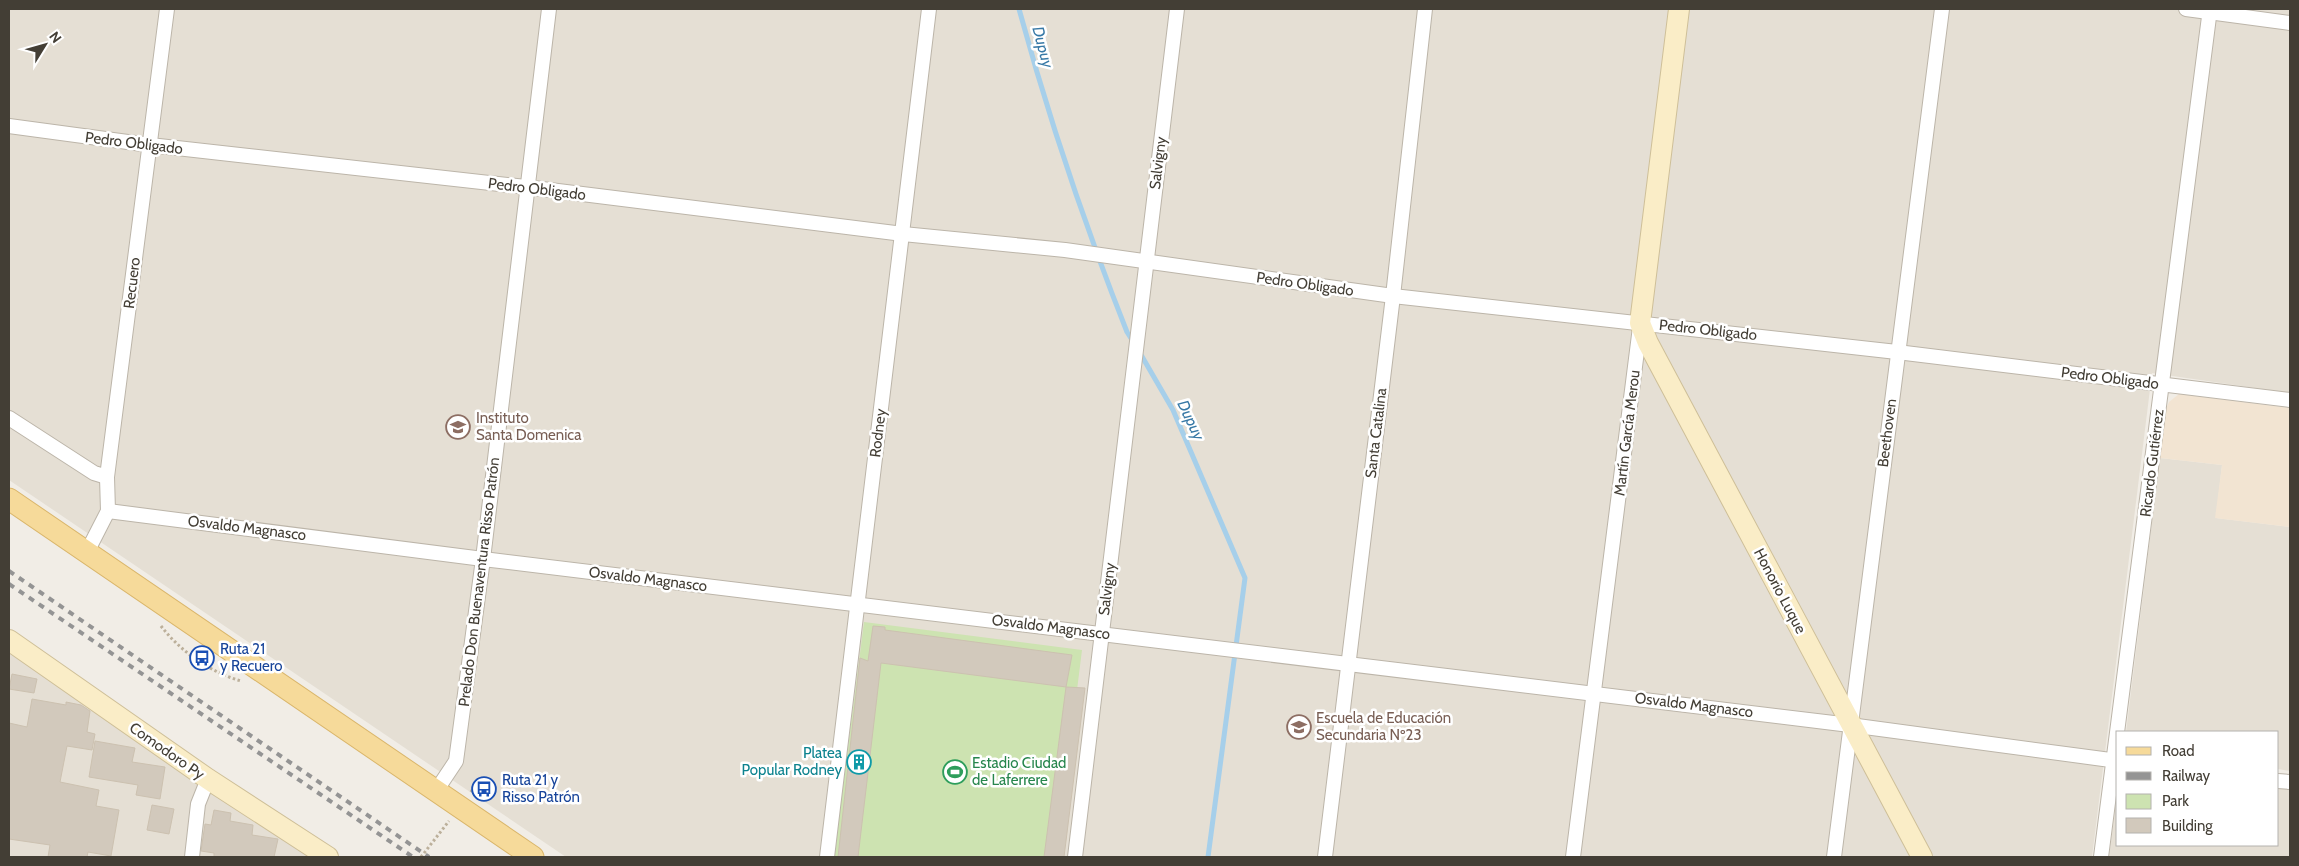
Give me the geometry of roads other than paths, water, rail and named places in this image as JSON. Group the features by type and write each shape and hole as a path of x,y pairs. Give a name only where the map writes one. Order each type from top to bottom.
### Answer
{"main road":[{"path":"9,499 533,857"}],"street":[{"name":"Recuero","path":"87,552 108,510 107,477 167,9"},
{"name":"Prelado Don Buenaventura Risso Patrón","path":"436,791 456,761 483,559 526,188 549,9"},
{"name":"Rodney","path":"827,857 929,9"},
{"name":"Salvigny","path":"1075,857 1101,633 1134,382 1146,263 1177,9"},
{"name":"Santa Catalina","path":"1325,857 1393,296 1425,9"},
{"name":"Martín García Merou","path":"1573,857 1595,694 1679,9"},
{"name":"Beethoven","path":"1834,857 1942,9"},
{"path":"2186,9 2209,10 2290,23"},
{"name":"Ricardo Gutiérrez","path":"2120,731 2209,10"},
{"name":"Pedro Obligado","path":"9,126 150,145 903,234 1065,250 1146,263 1393,296 1897,352 2290,400"},
{"name":"Honorio Luque","path":"1640,323 1648,342 1922,857"},
{"path":"9,418 94,473 107,477"},
{"name":"Osvaldo Magnasco","path":"108,510 483,559 1850,724 2116,761"},
{"name":"Comodoro Py","path":"9,640 208,779 328,857"},
{"name":"Ricardo Gutiérrez","path":"2101,857 2116,761"},
{"path":"192,857 198,804 208,779"}],"waterway":[{"name":"Dupuy","path":"1019,9 1055,132 1082,212 1127,332 1134,343"},
{"name":"Dupuy","path":"1140,353 1173,410 1245,578 1208,857"}],"railway":[{"path":"9,571 429,857"},
{"path":"9,584 413,857"}],"place":[{"name":"Instituto Santa Domenica","path":"458,427"},
{"name":"Ruta 21 y Recuero","path":"202,658"},
{"name":"Escuela de Educación Secundaria Nº23","path":"1299,727"},
{"name":"Platea Popular Rodney","path":"859,762"},
{"name":"Estadio Ciudad de Laferrere","path":"955,772"},
{"name":"Ruta 21 y Risso Patrón","path":"484,789"}]}
